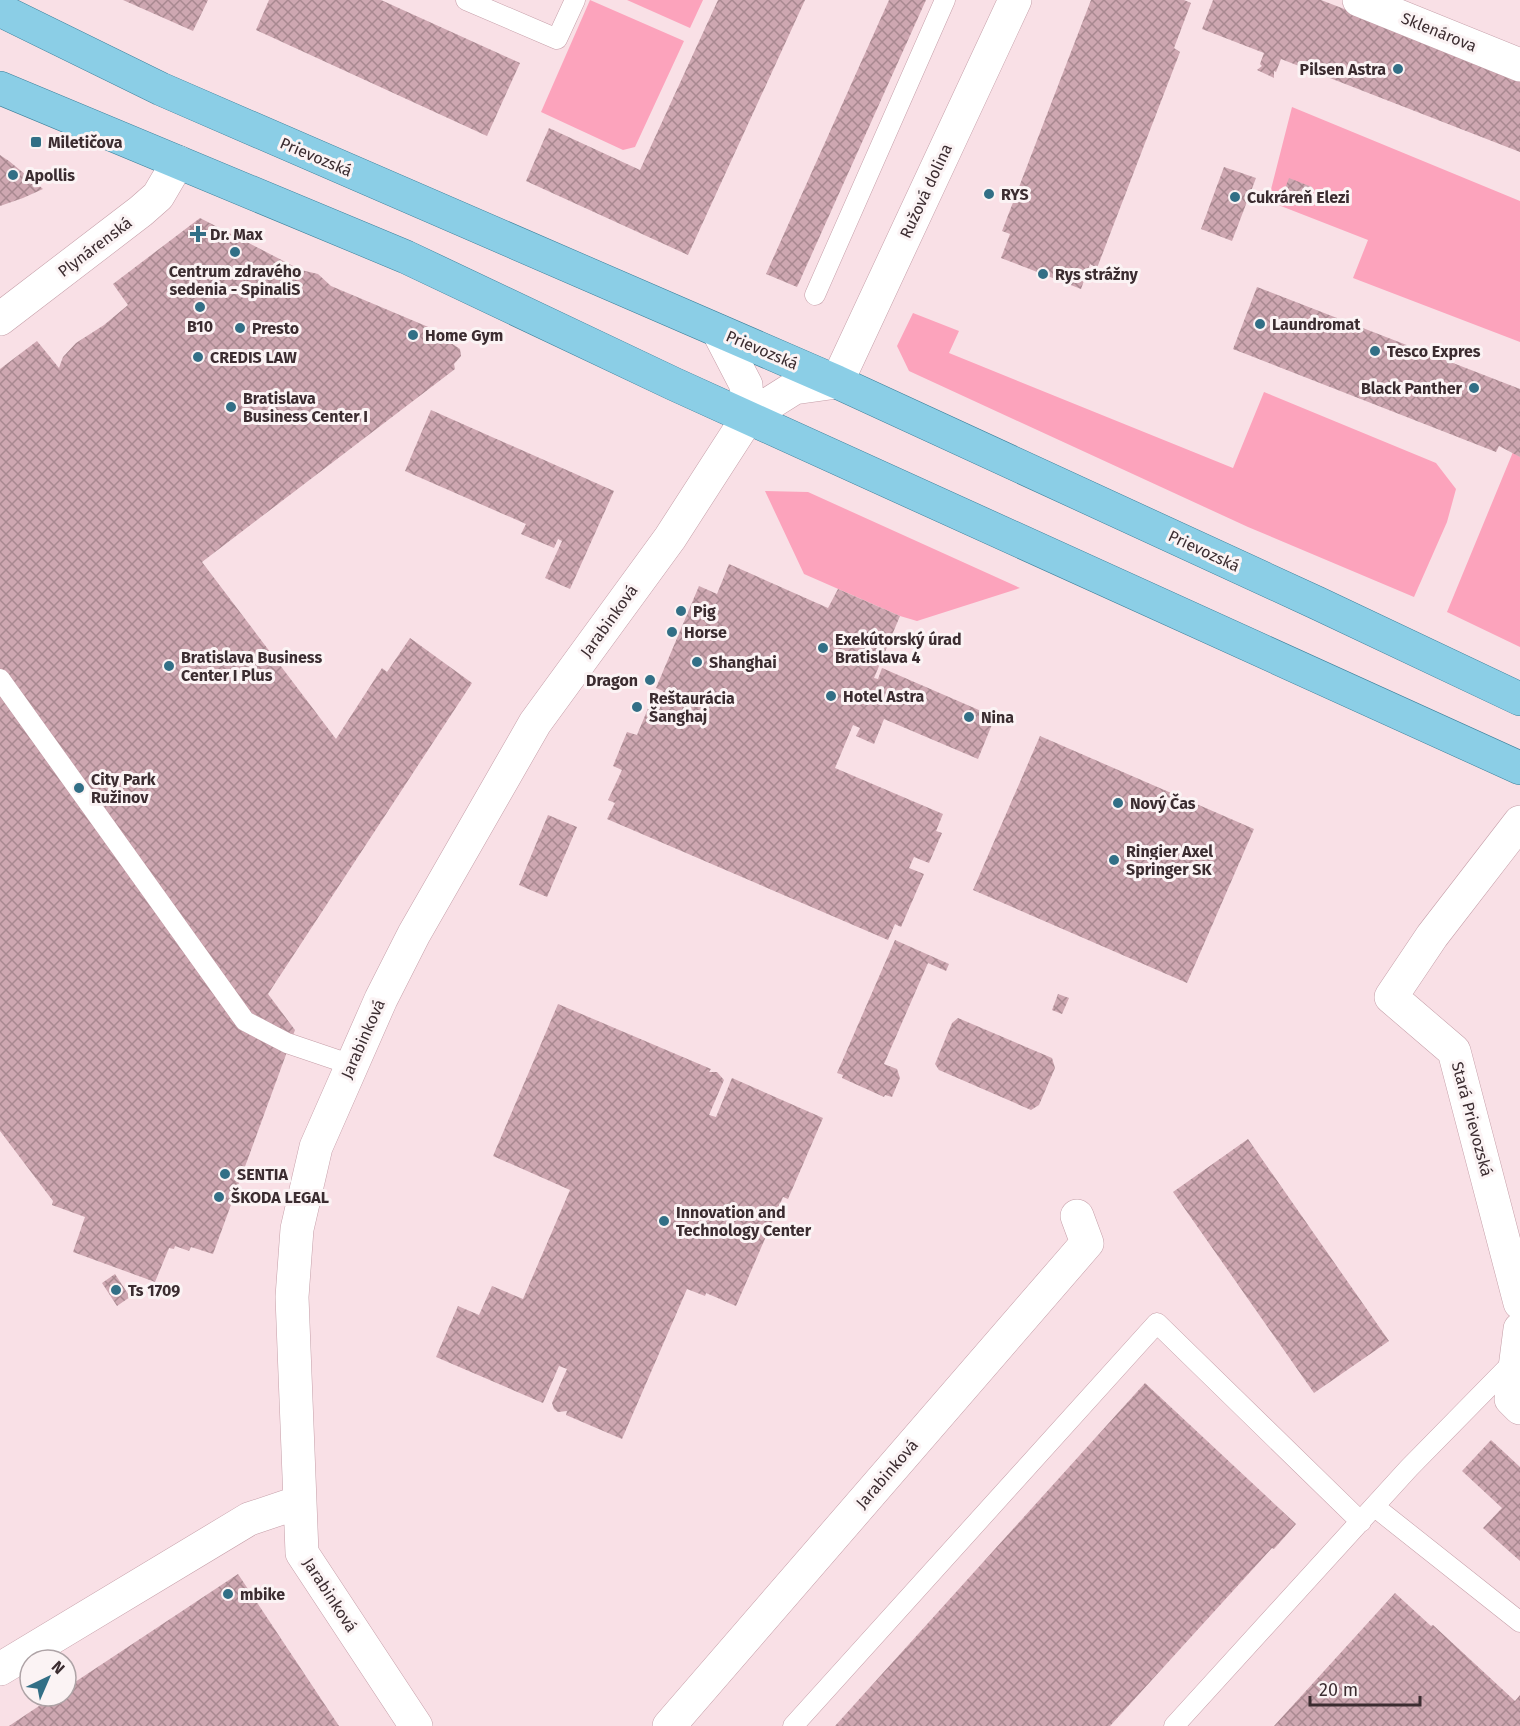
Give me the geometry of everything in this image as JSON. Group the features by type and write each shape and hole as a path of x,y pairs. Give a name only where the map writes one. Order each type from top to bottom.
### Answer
{"main road":[{"name":"Prievozská","path":"0,10 161,89 837,382 1520,699"},
{"path":"0,88 406,257 663,379 1520,768"}],"street":[{"name":"Ružová dolina","path":"837,382 1015,0"},
{"name":"Sklenárova","path":"1359,0 1520,65"},
{"name":"Plynárenská","path":"0,320 158,196 178,162"},
{"path":"718,331 746,385 748,417"},
{"name":"Jarabinková","path":"416,1726 302,1553 292,1297 297,1229 316,1147 381,999 414,934 535,723 670,538 748,417 794,388 837,382"},
{"name":"Stará Prievozská","path":"1520,822 1432,936 1391,997 1454,1051 1520,1303"},
{"name":"Jarabinková","path":"669,1726 1087,1243 1077,1216"},
{"path":"1518,1345 1510,1399 1520,1408"},
{"path":"0,1669 249,1519 300,1502"}],"lane":[{"path":"466,0 557,39 575,0"},
{"path":"815,295 945,0"},
{"path":"0,679 245,1021 287,1043 351,1065"},
{"path":"793,1726 1157,1323 1361,1522"},
{"path":"1174,1726 1452,1423 1518,1345"},
{"path":"1375,1507 1520,1622"}],"shaded area":[{"path":"590,0 684,41 635,147 623,150 541,112"},
{"path":"627,0 703,0 690,28"},
{"path":"1292,107 1520,201 1520,342 1353,278 1368,240 1268,201"},
{"path":"913,313 959,331 949,353 1233,468 1264,392 1436,463 1456,489 1447,522 1414,597 1248,527 909,371 897,346"},
{"path":"1513,452 1520,457 1520,647 1447,612"},
{"path":"765,491 808,492 1020,588 917,621 900,616 804,574"}],"building":[{"path":"123,0 208,0 193,31"},
{"path":"269,0 381,0 520,63 487,136 256,30"},
{"path":"718,0 805,0 688,255 526,181 549,128 640,170"},
{"path":"889,0 926,0 797,287 766,274"},
{"path":"1091,0 1184,0 1191,3 1174,48 1180,52 1097,268 1090,264 1081,289 1001,258 1010,234 1002,231"},
{"path":"1213,0 1321,0 1520,77 1520,152 1281,59 1276,72 1274,71 1274,78 1257,70 1262,66 1260,64 1264,53 1202,29"},
{"name":"Apollis","path":"0,155 9,161 43,189 0,206"},
{"path":"1224,167 1256,178 1232,241 1201,229"},
{"path":"1289,178 1312,187 1305,205 1282,196"},
{"path":"200,218 301,270 318,274 331,286 452,337 451,343 460,349 461,356 454,364 455,369 202,562 336,739 382,668 387,672 410,638 472,683 268,994 295,1030 213,1254 191,1247 189,1251 175,1246 174,1249 169,1248 155,1282 73,1252 85,1217 52,1205 53,1201 0,1131 0,369 37,341 59,368 63,357 76,343 104,325 128,305 113,284"},
{"path":"1257,287 1520,389 1520,457 1499,446 1496,452 1233,349"},
{"path":"431,410 614,491 570,589 545,578 562,541 558,539 554,548 521,534 526,524 405,471"},
{"path":"729,564 828,608 838,589 900,616 874,678 878,679 882,668 995,717 978,759 884,719 874,744 856,736 860,728 853,725 835,768 943,814 936,831 942,833 929,863 914,857 909,868 924,874 901,927 895,924 888,940 607,819 615,803 608,800 622,770 613,766 627,732 637,735 649,706 655,709 663,691 656,688 699,586 717,594"},
{"name":"Ringier Axel Springer SK","path":"1040,736 1254,829 1187,983 973,890"},
{"path":"548,815 577,827 547,897 519,885"},
{"path":"895,940 949,964 946,971 928,963 884,1064 897,1069 900,1078 892,1097 885,1095 884,1097 842,1078 843,1075 837,1073"},
{"path":"1058,994 1069,998 1062,1014 1052,1010"},
{"name":"Innovation and Technology Center","path":"558,1004 711,1069 709,1072 717,1072 724,1080 709,1115 716,1117 732,1078 823,1118 788,1199 783,1197 736,1306 706,1293 705,1296 687,1289 622,1439 566,1415 567,1411 558,1412 554,1409 552,1403 567,1369 559,1366 543,1403 436,1357 458,1306 479,1315 492,1286 523,1299 570,1190 493,1156"},
{"path":"958,1018 1052,1058 1055,1068 1039,1105 1031,1110 939,1070 935,1064 952,1023"},
{"path":"1248,1139 1389,1341 1314,1393 1173,1192"},
{"name":"Ts 1709","path":"115,1274 130,1297 117,1306 102,1283"},
{"path":"1145,1383 1296,1524 1274,1549 1272,1548 1110,1726 835,1726"},
{"path":"1491,1440 1520,1467 1520,1561 1483,1528 1502,1508 1462,1471"},
{"path":"238,1574 339,1726 9,1726 36,1708 78,1708 78,1680"},
{"path":"1395,1593 1515,1701 1520,1695 1520,1726 1274,1726"}],"place":[{"name":"Pilsen Astra","path":"1398,69"},
{"name":"Miletičova","path":"36,142"},
{"name":"Apollis","path":"13,175"},
{"name":"RYS","path":"989,194"},
{"name":"Cukráreň Elezi","path":"1235,197"},
{"name":"Dr. Max","path":"198,234"},
{"name":"Centrum zdravého sedenia - SpinaliS","path":"235,252"},
{"name":"Rys strážny","path":"1043,274"},
{"name":"B10","path":"200,307"},
{"name":"Laundromat","path":"1260,324"},
{"name":"Presto","path":"240,328"},
{"name":"Home Gym","path":"413,335"},
{"name":"Tesco Expres","path":"1375,351"},
{"name":"CREDIS LAW","path":"198,357"},
{"name":"Black Panther","path":"1474,388"},
{"name":"Bratislava Business Center I","path":"231,407"},
{"name":"Pig","path":"681,611"},
{"name":"Horse","path":"672,632"},
{"name":"Exekútorský úrad Bratislava 4","path":"823,648"},
{"name":"Shanghai","path":"697,662"},
{"name":"Bratislava Business Center I Plus","path":"169,666"},
{"name":"Dragon","path":"650,680"},
{"name":"Hotel Astra","path":"831,696"},
{"name":"Reštaurácia Šanghaj","path":"637,707"},
{"name":"Nina","path":"969,717"},
{"name":"City Park Ružinov","path":"79,788"},
{"name":"Nový Čas","path":"1118,803"},
{"name":"Ringier Axel Springer SK","path":"1114,860"},
{"name":"SENTIA","path":"225,1174"},
{"name":"ŠKODA LEGAL","path":"219,1197"},
{"name":"Innovation and Technology Center","path":"664,1221"},
{"name":"Ts 1709","path":"116,1290"},
{"name":"mbike","path":"228,1594"}]}
